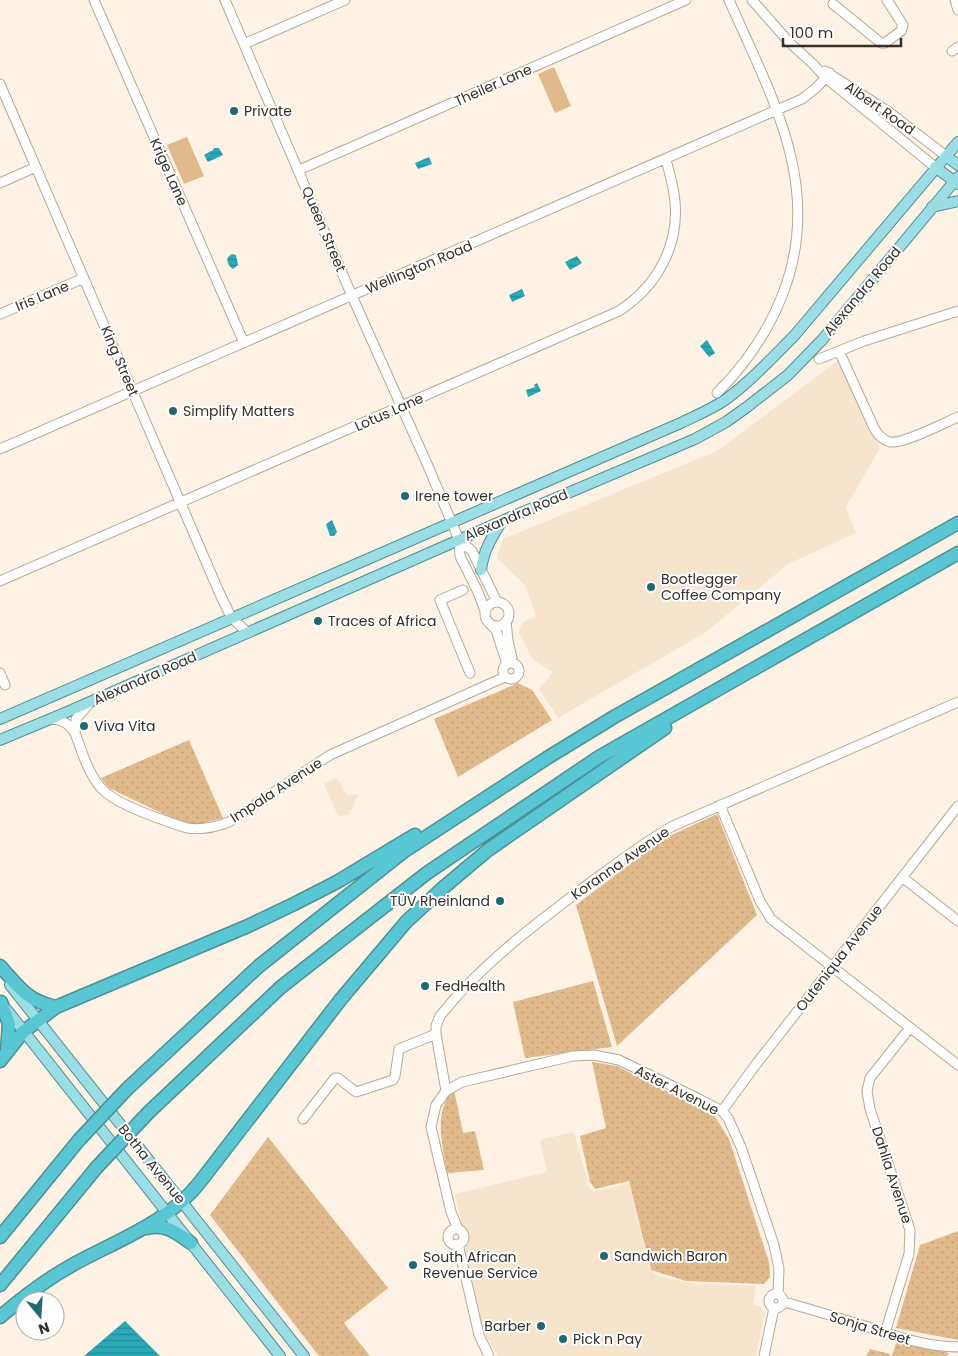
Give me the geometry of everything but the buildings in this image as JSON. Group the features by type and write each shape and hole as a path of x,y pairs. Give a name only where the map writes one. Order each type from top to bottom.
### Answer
{"highway":[{"path":"0,1237 79,1140 127,1089 258,966 403,852 547,758 614,717 958,523"},
{"path":"0,1285 97,1167 149,1112 281,987 427,873 599,757 958,553"},
{"path":"0,1318 43,1283 74,1264 135,1232 183,1202 341,999 386,945 450,881 495,845 738,679"},
{"path":"4,1056 23,1032 56,1007 248,926 313,896 375,860 506,777 547,758"},
{"path":"0,966 35,1001 56,1007"},
{"path":"0,1002 9,1024 4,1056"},
{"path":"135,1232 161,1226 172,1230 192,1243"}],"main road":[{"name":"Alexandra Road","path":"0,719 232,617 452,524 683,422 725,400 794,336 958,142"},
{"path":"946,156 958,165"},
{"path":"935,167 957,181"},
{"name":"Alexandra Road","path":"0,740 695,439 726,422 748,408 788,375 822,340 931,208 957,181"},
{"path":"931,208 958,201"},
{"path":"482,570 482,558 502,521"},
{"name":"Botha Avenue","path":"0,972 304,1356"},
{"name":"Botha Avenue","path":"0,1002 280,1356"}],"street":[{"name":"Krige Lane","path":"94,0 244,344"},
{"name":"Queen Street","path":"225,0 459,540"},
{"path":"244,44 345,0"},
{"name":"Theiler Lane","path":"299,170 686,0"},
{"path":"717,393 749,357 764,334 785,288 793,261 798,232 799,198 793,163 777,110 729,0"},
{"name":"Albert Road","path":"752,0 789,42 812,63 935,167"},
{"path":"833,4 881,42 885,43 901,31 902,25 887,0"},
{"path":"955,0 958,10"},
{"name":"Wellington Road","path":"0,449 666,160 806,97 828,76"},
{"name":"Albert Road","path":"828,76 889,112 946,156"},
{"name":"King Street","path":"0,84 132,392 232,617 248,633"},
{"name":"Lotus Lane","path":"0,582 619,311 638,298 662,267 674,234 675,202 666,160"},
{"path":"0,183 36,167"},
{"name":"Iris Lane","path":"0,314 84,278"},
{"name":"Alexandra Road","path":"819,358 864,341 958,311"},
{"path":"839,351 875,430 885,440 899,442 958,417"},
{"path":"459,540 472,551 497,602"},
{"path":"459,540 460,556 478,592 485,611 485,618 496,630 511,664 519,669 518,676 510,679 505,677 503,669 511,664"},
{"path":"463,590 440,600 470,673"},
{"path":"485,611 488,606 497,602 502,603 508,609 508,617 501,626 490,624"},
{"path":"506,621 511,664"},
{"path":"0,673 5,685"},
{"name":"Impala Avenue","path":"75,733 95,779 109,795 140,811 187,828 212,827 229,822 330,755 505,677"},
{"path":"75,733 76,719 91,702"},
{"name":"Koranna Avenue","path":"446,1091 436,1034 437,1021 443,1012 502,952 526,931 658,834 720,805 958,702"},
{"path":"52,719 64,721 75,733"},
{"path":"720,805 757,893 771,919 909,1029 958,1065"},
{"name":"Outeniqua Avenue","path":"722,1111 757,1063 958,806"},
{"path":"902,877 958,921"},
{"name":"Dahlia Avenue","path":"885,1333 909,1254 910,1230 870,1109 867,1091 874,1072 909,1029"},
{"path":"303,1119 335,1078 338,1078 356,1092 391,1082 395,1076 398,1049 436,1034"},
{"name":"Aster Avenue","path":"446,1091 462,1082 564,1057 594,1055 619,1060 722,1111 732,1125 739,1142 774,1245 779,1269 778,1294"},
{"path":"446,1091 433,1112 431,1127 454,1230 463,1233 464,1238 458,1244 480,1334 489,1356"},
{"path":"778,1294 782,1296 784,1302 780,1307 774,1308 770,1304 769,1298 778,1294"},
{"name":"Sonja Street","path":"784,1302 885,1333 936,1346 958,1347"},
{"path":"764,1356 774,1308"}],"shaded area":[{"path":"554,67 571,106 555,113 538,74"},
{"path":"187,137 204,176 184,184 167,145"},
{"path":"839,360 880,448 846,507 856,533 788,564 706,632 558,718 539,689 553,672 532,659 519,632 523,622 536,616 525,585 497,558 503,539 717,451"},
{"path":"518,683 532,690 552,720 458,777 434,719"},
{"path":"189,740 223,818 195,825 182,823 109,788 101,778"},
{"path":"337,777 346,795 359,794 348,815 338,816 324,784"},
{"path":"717,814 757,915 617,1046 576,905 663,839"},
{"path":"593,981 612,1047 525,1058 513,1002"},
{"path":"592,1062 617,1066 714,1115 729,1139 769,1262 770,1277 764,1284 686,1281 651,1270 629,1181 595,1189 590,1182 580,1136 606,1128"},
{"path":"454,1090 463,1133 475,1131 484,1170 447,1173 441,1118 447,1098"},
{"path":"574,1132 588,1182 586,1183 593,1192 629,1183 649,1267 652,1272 658,1276 694,1284 756,1286 753,1304 760,1307 765,1313 756,1356 498,1356 482,1330 464,1248 469,1240 467,1229 462,1225 455,1194 547,1172 540,1140"},
{"path":"268,1137 388,1288 344,1323 370,1356 319,1356 210,1215"},
{"path":"958,1231 958,1340 896,1328 920,1245"},
{"path":"897,1340 949,1353 947,1356 892,1356"},
{"path":"870,1349 890,1354 889,1356 866,1356"}],"water":[{"path":"214,148 219,148 223,155 208,162 204,155"},
{"path":"429,157 432,164 418,169 415,163"},
{"path":"232,254 236,255 238,265 233,269 227,261 228,257"},
{"path":"577,256 582,263 570,270 565,262"},
{"path":"522,289 525,296 512,302 509,295"},
{"path":"707,340 715,353 709,357 700,346"},
{"path":"537,383 541,391 528,397 526,390 535,387 534,385"},
{"path":"332,520 337,532 334,536 330,536 326,524"},
{"path":"125,1321 160,1356 84,1356"}],"place":[{"name":"Private","path":"234,111"},
{"name":"Simplify Matters","path":"173,411"},
{"name":"Irene tower","path":"405,496"},
{"name":"Bootlegger Coffee Company","path":"651,587"},
{"name":"Traces of Africa","path":"318,621"},
{"name":"Viva Vita","path":"84,726"},
{"name":"TÜV Rheinland","path":"500,901"},
{"name":"FedHealth","path":"425,986"},
{"name":"Sandwich Baron","path":"604,1256"},
{"name":"South African Revenue Service","path":"413,1265"},
{"name":"Barber","path":"541,1326"},
{"name":"Pick n Pay","path":"563,1339"}]}
